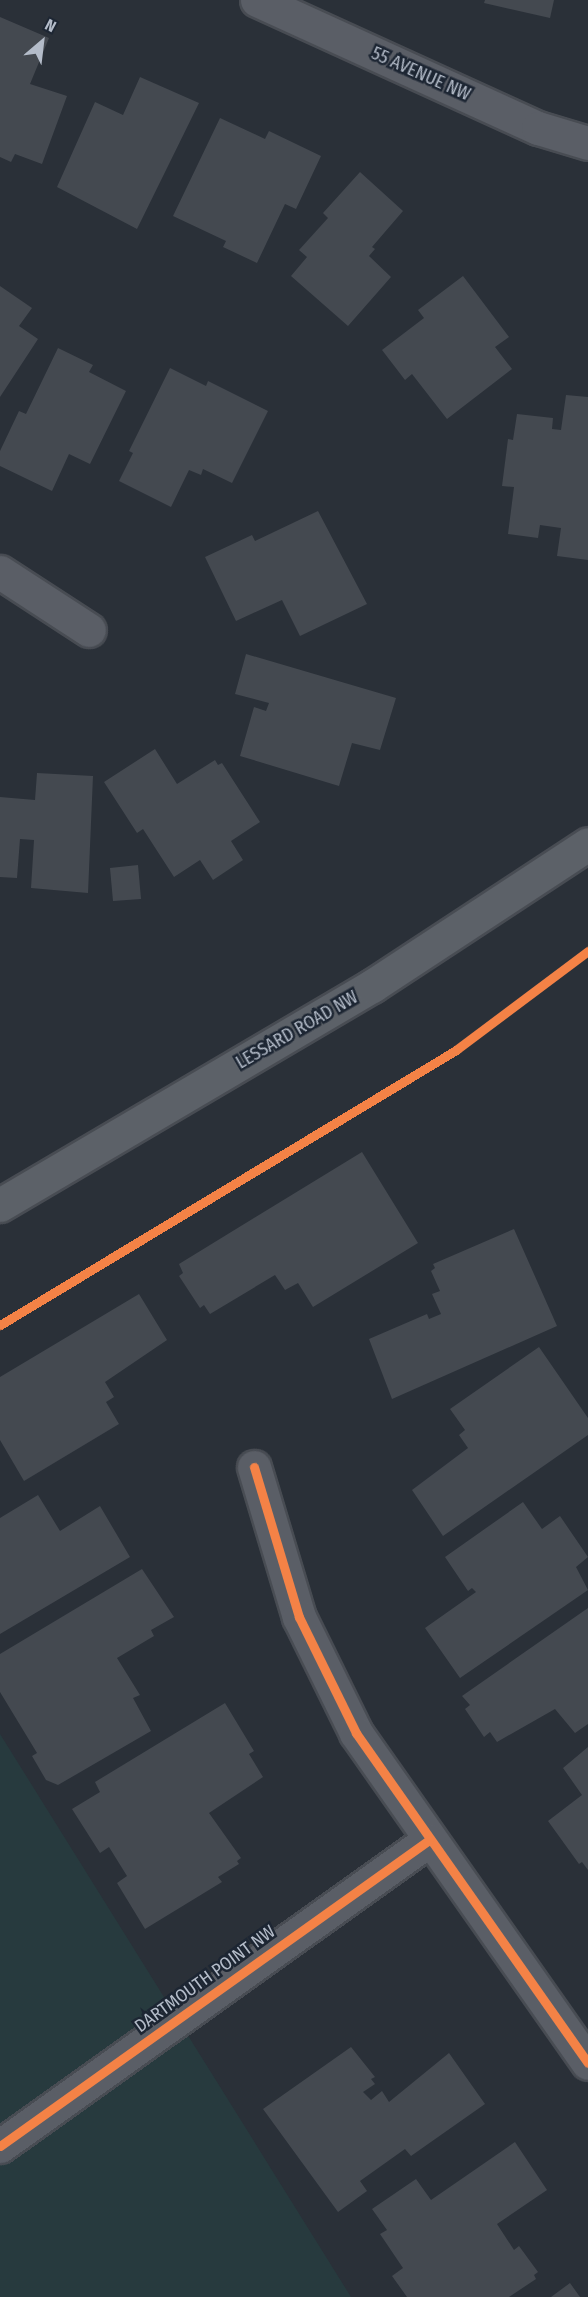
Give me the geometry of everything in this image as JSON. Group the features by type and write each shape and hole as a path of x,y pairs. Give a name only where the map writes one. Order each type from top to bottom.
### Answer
{"main road":[{"name":"LESSARD ROAD NW","path":"0,1205 372,986 588,844"}],"street":[{"name":"55 AVENUE NW","path":"257,0 538,128 588,142"},
{"path":"0,572 89,630"},
{"path":"254,1467 300,1617 356,1733 429,1840 588,2063"},
{"name":"DARTMOUTH POINT NW","path":"0,2146 429,1840"}],"green space":[{"path":"0,1734 351,2297 0,2297"}],"building":[{"path":"485,0 554,0 550,18 484,3"},
{"path":"0,17 49,38 30,84 67,96 42,164 15,154 11,162 0,157"},
{"path":"140,77 199,103 137,229 57,187 95,102 123,115"},
{"path":"220,118 265,139 269,131 321,156 296,209 285,204 257,263 223,247 226,241 173,216"},
{"path":"360,172 403,211 372,247 375,249 369,256 391,277 348,326 291,276 307,257 299,250 328,218 323,213"},
{"path":"463,276 509,337 495,347 512,369 447,419 412,374 405,380 382,350 424,318 418,310"},
{"path":"0,286 32,308 19,326 38,339 0,397"},
{"path":"58,348 93,365 89,372 126,391 90,464 69,454 52,491 0,466 0,451 19,411 26,414"},
{"path":"170,368 206,386 208,381 268,411 232,483 203,469 201,475 189,470 171,507 119,481 133,453 129,451"},
{"path":"566,395 588,397 588,560 557,556 561,528 540,525 538,538 508,534 514,487 502,486 508,439 513,440 517,414 553,418 552,429 561,430"},
{"path":"318,511 367,604 300,636 282,600 236,621 205,557 252,535 255,541"},
{"path":"246,654 396,698 380,750 352,743 339,786 240,756 254,707 266,711 269,703 235,694"},
{"path":"155,749 177,784 215,760 218,765 222,763 260,822 231,841 243,860 213,880 200,860 174,877 143,829 137,833 104,782"},
{"path":"37,773 93,776 88,893 31,888 34,840 20,839 17,878 0,877 0,797 35,800"},
{"path":"138,865 141,899 113,901 110,868"},
{"path":"362,1152 418,1243 313,1307 298,1283 285,1290 275,1275 210,1314 204,1305 200,1308 179,1276 183,1273 179,1264"},
{"path":"514,1229 557,1326 392,1399 369,1339 427,1314 429,1319 441,1314 432,1294 440,1291 431,1271 435,1268 433,1264"},
{"path":"139,1294 167,1340 105,1382 114,1397 106,1402 119,1424 24,1481 0,1440 0,1377"},
{"path":"539,1347 588,1418 588,1435 443,1536 412,1490 468,1448 459,1435 465,1430 450,1409"},
{"path":"38,1495 60,1531 100,1506 130,1557 0,1634 0,1518"},
{"path":"523,1502 542,1529 560,1516 588,1557 576,1567 588,1590 460,1678 425,1628 476,1592 472,1588 468,1591 445,1557"},
{"path":"142,1569 174,1617 151,1630 154,1636 117,1658 140,1695 133,1698 151,1731 58,1785 46,1780 32,1756 37,1753 0,1692 0,1654"},
{"path":"588,1608 588,1724 575,1733 555,1709 497,1742 490,1732 484,1737 465,1709 470,1705 462,1696"},
{"path":"225,1703 254,1751 249,1754 263,1777 209,1813 241,1858 237,1861 239,1864 218,1877 222,1882 145,1929 117,1883 127,1876 109,1847 100,1853 72,1809 100,1792 95,1782"},
{"path":"588,1747 588,1870 582,1862 579,1864 548,1821 582,1795 563,1768"},
{"path":"351,2047 375,2077 371,2079 375,2084 363,2092 371,2100 382,2091 389,2102 449,2053 485,2104 411,2156 405,2149 360,2181 367,2191 338,2212 263,2109"},
{"path":"515,2142 547,2190 497,2224 514,2250 519,2246 538,2272 534,2275 536,2279 509,2297 407,2297 392,2276 403,2268 380,2234 387,2230 372,2209 416,2179 431,2200"},
{"path":"570,2283 580,2297 551,2297"}],"cycle path":[{"path":"0,1325 456,1050 588,951"},
{"path":"254,1467 299,1617 356,1733 588,2063"},
{"path":"0,2146 429,1840"}]}
